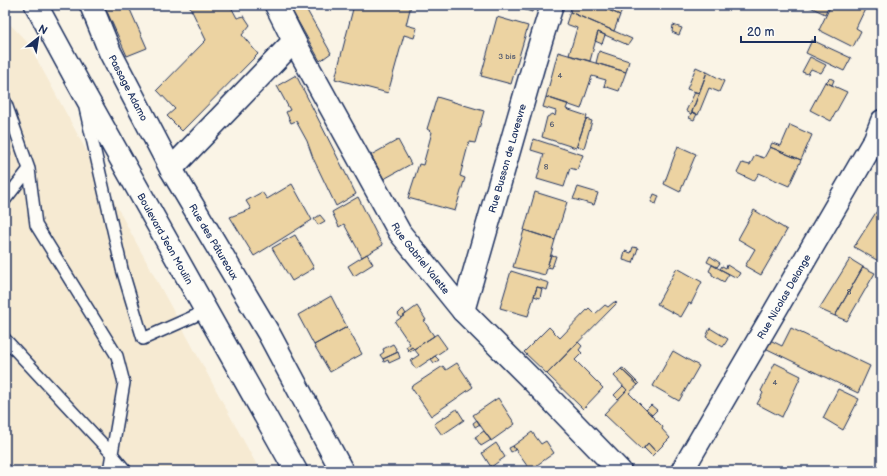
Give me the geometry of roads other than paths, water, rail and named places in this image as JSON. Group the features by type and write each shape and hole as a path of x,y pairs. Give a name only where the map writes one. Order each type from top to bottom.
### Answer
{"street":[{"name":"Boulevard Jean Moulin","path":"36,5 296,471"},
{"name":"Passage Adamo","path":"91,5 110,52 171,169"},
{"name":"Rue Gabriel Valette","path":"276,5 294,41 400,233 463,311 620,471"},
{"name":"Rue Busson de Lavesvre","path":"463,311 552,5"},
{"path":"171,169 294,41"},
{"name":"Rue Nicolas Delange","path":"682,471 875,139 882,121"},
{"name":"Rue des Pâtureaux","path":"171,169 269,334 342,471"}],"lane":[{"path":"80,86 122,269 144,339 206,312"},
{"path":"5,101 29,169 36,225 116,356 124,383 109,471"},
{"path":"5,200 29,169"},
{"path":"5,339 126,471"}]}
